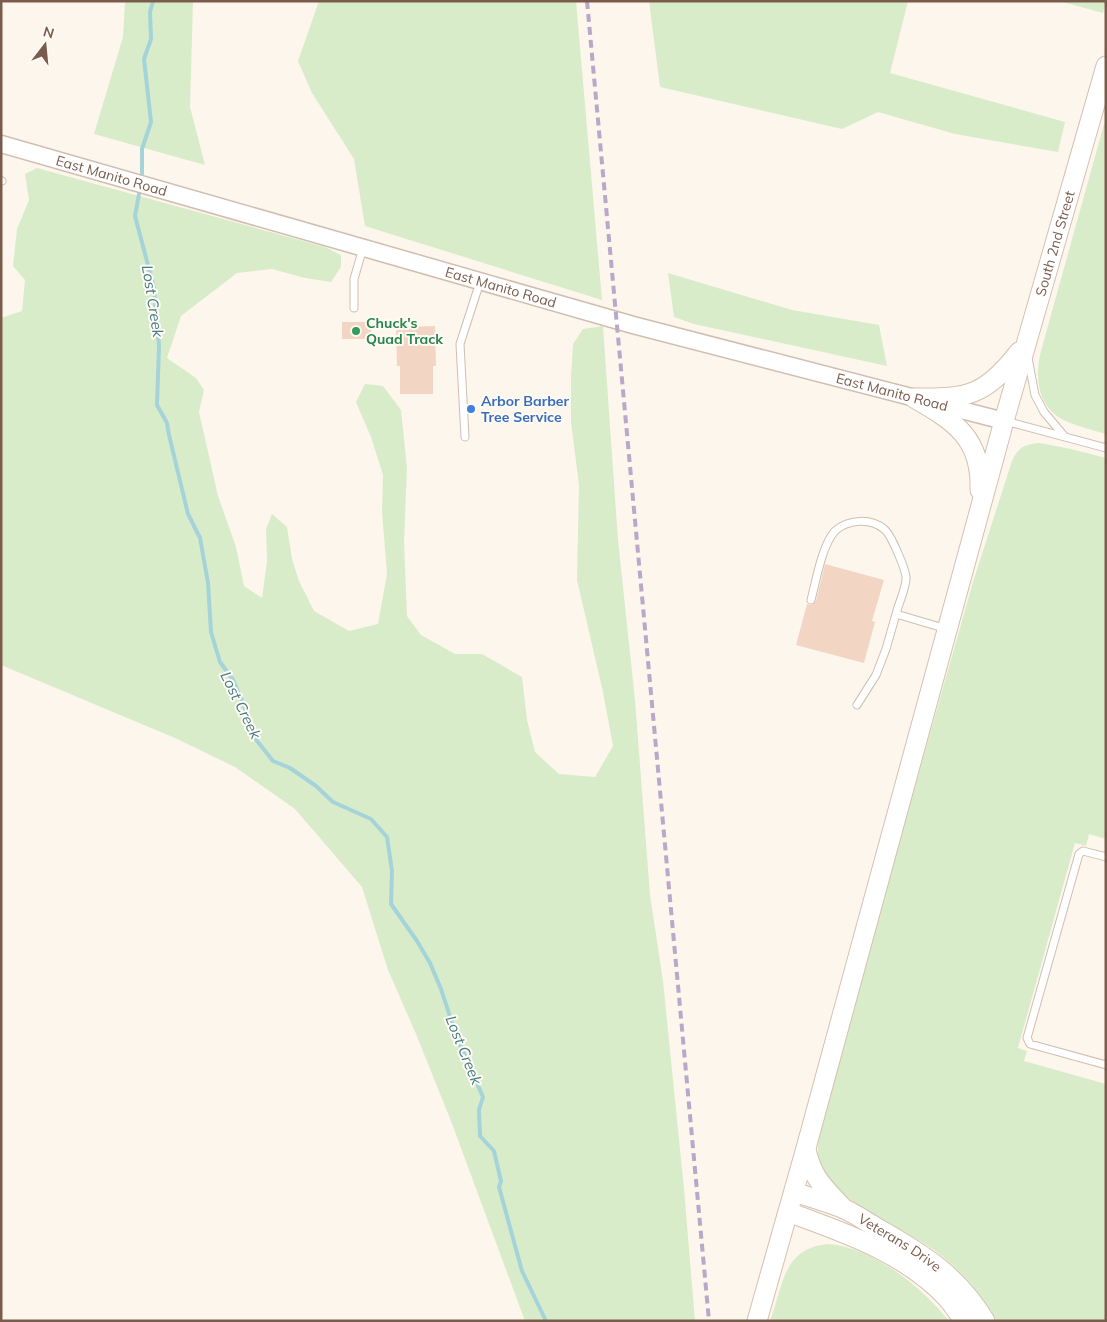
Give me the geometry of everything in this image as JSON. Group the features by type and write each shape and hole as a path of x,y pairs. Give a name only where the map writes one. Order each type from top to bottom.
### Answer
{"main road":[{"name":"South 2nd Street","path":"980,512 1026,343 1106,66"},
{"path":"914,398 949,398 964,396 978,391 998,377 1026,343"},
{"path":"757,1321 980,512 981,476 971,445 956,425 914,398"},
{"path":"806,1148 810,1166 815,1176 844,1208"},
{"name":"Veterans Drive","path":"794,1192 844,1208 932,1261 954,1280 978,1308 985,1321"},
{"name":"Veterans Drive","path":"788,1212 864,1241 914,1269 948,1300 964,1321"}],"street":[{"name":"East Manito Road","path":"1,144 633,326 1004,421"}],"lane":[{"path":"354,308 354,279 363,248"},
{"path":"465,437 460,344 480,282"},
{"path":"1026,343 1035,395 1044,412 1065,437"},
{"path":"1004,421 1106,448"},
{"path":"811,600 824,552 835,531 852,521 872,522 886,529 899,556 906,579 886,649 876,675 857,705"},
{"path":"896,614 948,629"},
{"path":"1106,857 1083,851 1079,854 1027,1038 1030,1044 1106,1065"}],"green space":[{"path":"125,1 193,1 190,107 205,165 94,134 123,37"},
{"path":"319,1 576,1 602,300 365,226 354,159 312,93 298,61"},
{"path":"649,1 908,1 890,73 1065,122 1058,152 955,134 878,112 842,129 660,87"},
{"path":"1059,1 1106,1 1103,13"},
{"path":"1106,117 1106,434 1068,422 1050,410 1044,402 1038,372 1041,351"},
{"path":"37,168 325,247 341,255 341,267 331,282 305,278 272,269 237,273 181,316 167,358 196,378 204,390 199,412 218,496 236,547 244,586 262,598 267,561 266,529 272,514 287,527 292,559 299,581 314,611 349,631 378,624 387,574 382,512 383,475 371,437 356,402 365,384 383,386 401,410 407,468 404,542 407,616 421,635 455,654 482,654 522,677 527,720 535,752 559,774 595,777 613,746 603,692 577,580 579,485 571,422 571,377 573,344 583,329 603,326 618,540 635,700 650,895 663,981 695,1321 525,1321 451,1121 388,970 362,887 295,809 235,767 175,738 1,665 1,318 22,311 25,280 13,266 17,229 29,200 25,174"},
{"path":"668,273 792,310 879,325 887,366 694,324 674,317"},
{"path":"1040,443 1106,458 1106,839 1089,834 1086,846 1075,843 1018,1048 1027,1051 1024,1061 1106,1084 1106,1321 997,1321 977,1291 953,1265 934,1250 872,1214 840,1192 821,1168 818,1150 820,1127 830,1086 973,582 1012,461 1017,452 1023,447"},
{"path":"828,1244 862,1253 895,1271 911,1282 949,1321 770,1321 782,1282 793,1261 813,1247"}],"building":[{"path":"342,322 371,322 371,339 342,339"},
{"path":"435,326 436,366 433,366 433,394 400,394 400,366 397,366 396,327"},
{"path":"825,564 884,580 872,621 875,622 864,663 796,645 807,604 812,605 816,601"}],"waterway":[{"name":"Lost Creek","path":"142,180 142,149 151,122 144,59 151,39 150,12 153,1"},
{"name":"Lost Creek","path":"140,189 135,216 154,288 159,346 157,405 167,423 188,514 200,538 208,583 211,632 220,662 233,680 245,708 254,737 273,761 290,768 316,786 333,802 371,819 387,837 392,871 391,904 430,963 441,989 457,1038 483,1097 479,1110 480,1136 494,1151 501,1181 499,1187 522,1271 546,1321"}],"railway":[{"path":"587,1 709,1321"}],"place":[{"name":"Chuck's Quad Track","path":"356,331"},
{"name":"Arbor Barber Tree Service","path":"471,409"}]}
